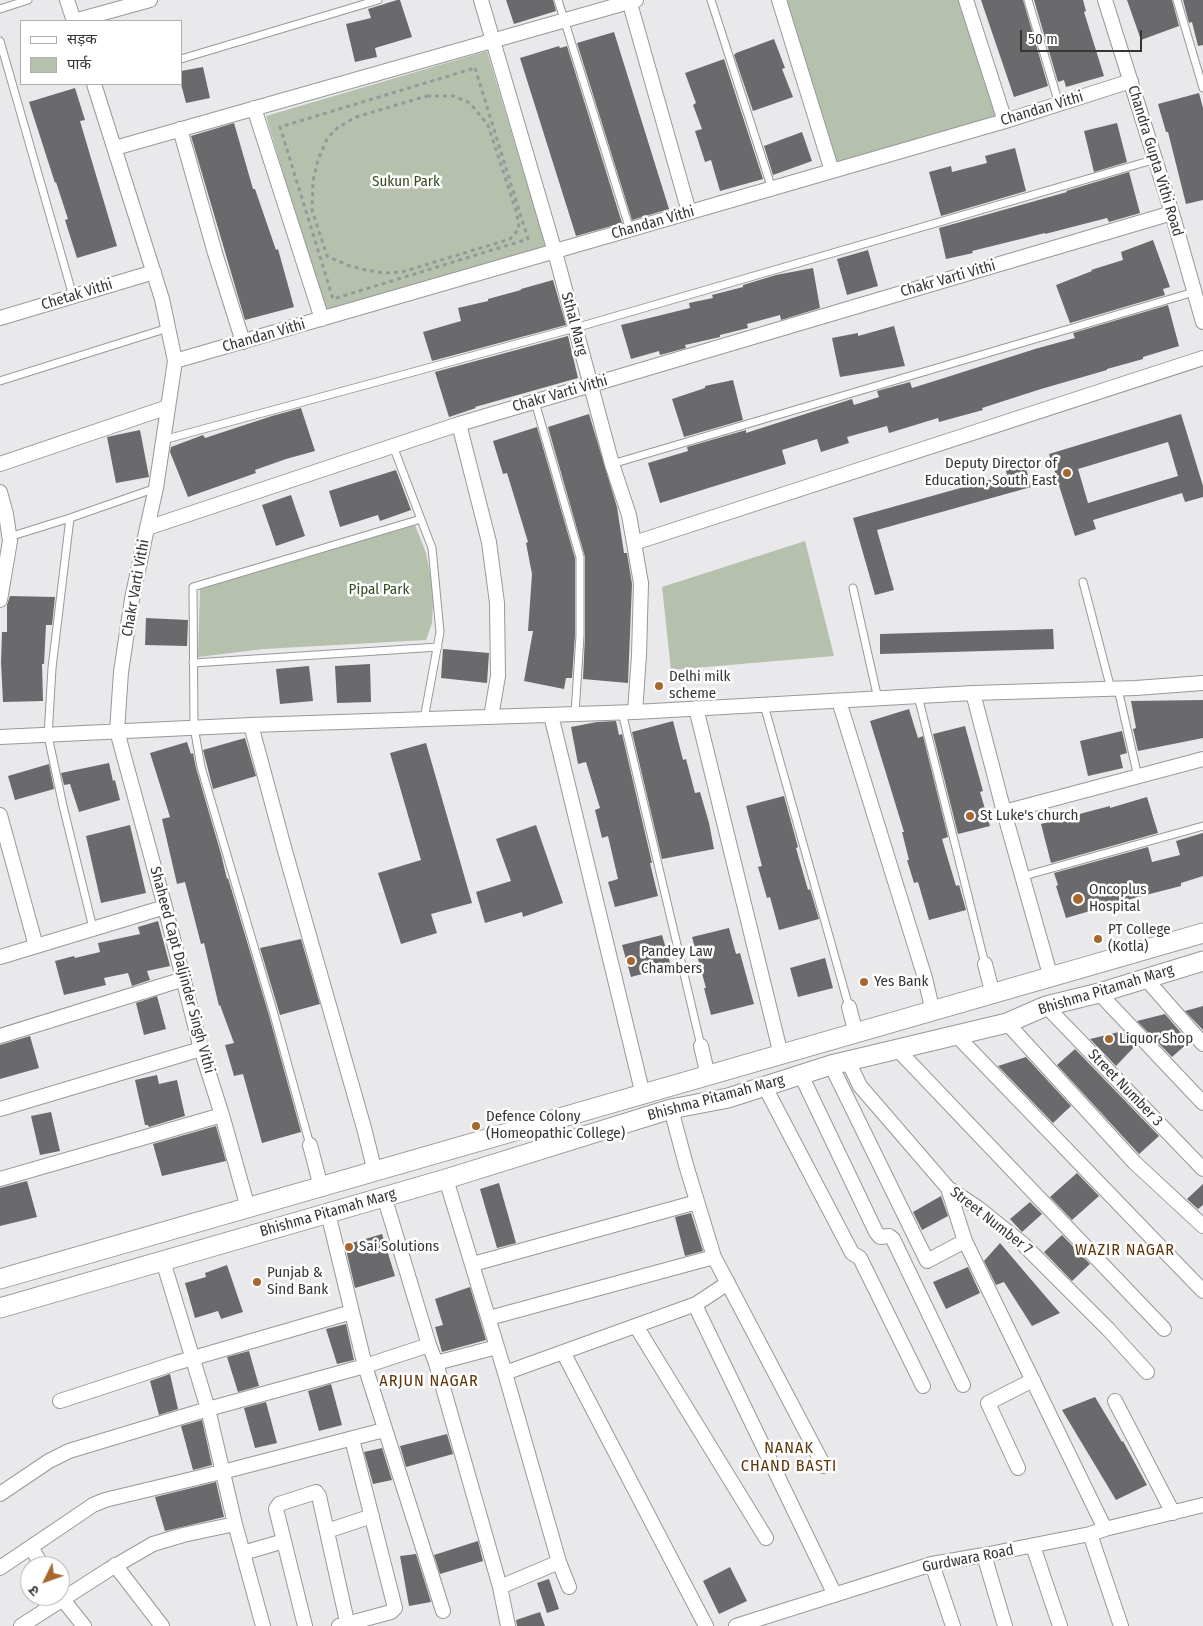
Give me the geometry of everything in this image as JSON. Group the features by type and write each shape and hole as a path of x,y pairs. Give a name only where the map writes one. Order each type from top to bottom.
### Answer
{"main road":[{"name":"Bhishma Pitamah Marg","path":"0,1280 1203,933"},
{"name":"Bhishma Pitamah Marg","path":"0,1308 446,1179 671,1108 728,1098 840,1063 1007,1023 1046,1006 1099,993 1203,961"}],"street":[{"path":"67,0 74,20"},
{"name":"Sthal Marg","path":"481,0 555,252 612,464 629,515 641,583 639,655 628,712"},
{"path":"779,0 832,171"},
{"path":"966,0 1005,121"},
{"name":"Chandra Gupta Vithi Road","path":"1105,0 1156,159 1203,322"},
{"path":"78,20 146,1"},
{"path":"115,148 632,1 689,212"},
{"name":"Chandan Vithi","path":"175,362 1005,121 1131,81"},
{"path":"96,85 162,300 175,362 156,488 147,528"},
{"path":"254,108 322,319"},
{"path":"180,129 215,253 243,342"},
{"name":"Chakr Varti Vithi","path":"117,731 122,672 132,599 147,528 459,424 1172,213"},
{"name":"Chetak Vithi","path":"0,318 154,272"},
{"path":"634,543 1203,358"},
{"path":"0,464 168,407"},
{"path":"459,424 489,542 497,603 498,676 491,717"},
{"path":"0,492 6,514 9,537 0,600"},
{"path":"0,737 194,727 628,712 973,693 1114,689 1203,683"},
{"path":"973,693 1004,812 1024,876 1051,978"},
{"path":"839,701 925,978 933,1012"},
{"path":"696,708 782,1055"},
{"path":"551,715 643,1095"},
{"path":"251,725 375,1172"},
{"name":"Shaheed Capt Daljinder Singh Vithi","path":"117,731 201,1049 248,1208"},
{"path":"1004,812 1203,758"},
{"path":"1,823 36,946"},
{"path":"0,957 165,907"},
{"path":"985,964 993,995"},
{"path":"0,1036 184,979"},
{"path":"1146,979 1203,1044"},
{"path":"1099,993 1203,1103"},
{"name":"Street Number 3","path":"1046,1006 1203,1169"},
{"path":"849,1007 856,1034"},
{"path":"1007,1023 1136,1163 1203,1226"},
{"path":"956,1036 1203,1291"},
{"path":"702,1046 708,1076"},
{"path":"0,1109 201,1049"},
{"path":"898,1050 1164,1329"},
{"path":"840,1063 927,1261 965,1241"},
{"name":"Street Number 7","path":"840,1063 948,1188 978,1208 1023,1244 1147,1372"},
{"path":"801,1075 876,1232 880,1237 889,1236 893,1239 963,1385"},
{"path":"765,1087 852,1253 860,1258 924,1386"},
{"path":"671,1108 714,1257 824,1466"},
{"path":"0,1179 222,1115"},
{"path":"310,1146 321,1187"},
{"path":"446,1179 489,1318 559,1562 569,1587"},
{"path":"948,1188 965,1241 1105,1529"},
{"path":"384,1196 436,1363 500,1586 508,1626"},
{"path":"473,1264 697,1202"},
{"path":"328,1213 365,1366 443,1611"},
{"path":"489,1318 714,1257"},
{"path":"163,1261 208,1409 235,1524 264,1626"},
{"path":"505,1373 694,1305 728,1284"},
{"path":"694,1305 835,1595"},
{"path":"60,1401 192,1359 352,1312"},
{"path":"636,1326 766,1538"},
{"path":"1,1492 64,1453 208,1409 365,1366 429,1345"},
{"path":"436,1363 497,1347"},
{"path":"563,1352 706,1626"},
{"path":"1018,1468 988,1403 1033,1380"},
{"path":"1115,1401 1173,1513"},
{"path":"0,1568 93,1505 105,1500 223,1472 384,1430"},
{"path":"305,1626 277,1507 316,1492 319,1494 345,1625 392,1612 395,1608 352,1439"},
{"name":"Gurdwara Road","path":"736,1626 932,1564 1090,1534 1203,1505"},
{"path":"327,1531 372,1516"},
{"path":"70,1592 153,1544 183,1535 235,1524"},
{"path":"1090,1534 1120,1626"},
{"path":"243,1553 284,1541"},
{"path":"1033,1546 1060,1626"},
{"path":"31,1547 36,1556"},
{"path":"984,1555 1006,1626"},
{"path":"500,1586 559,1562"},
{"path":"932,1564 952,1626"},
{"path":"115,1565 162,1626"},
{"path":"21,1626 49,1606"},
{"path":"68,1606 84,1626"}],"lane":[{"path":"0,9 28,0"},
{"path":"182,59 378,0"},
{"path":"558,0 630,230"},
{"path":"711,0 772,189"},
{"path":"1028,0 1059,104"},
{"path":"1177,0 1203,88"},
{"path":"0,42 73,296"},
{"path":"163,440 575,328 1156,159"},
{"path":"612,464 1194,292"},
{"path":"0,380 168,328"},
{"path":"535,402 580,557 580,635 575,714"},
{"path":"393,446 432,548 440,632 424,719"},
{"path":"9,537 156,488"},
{"path":"70,518 52,668 48,736 93,928"},
{"path":"310,1146 204,776 194,727 193,587 421,520"},
{"path":"1083,582 1138,777"},
{"path":"852,588 878,699"},
{"path":"193,663 438,647"},
{"path":"918,696 985,964"},
{"path":"764,705 849,1007"},
{"path":"628,712 702,1046"},
{"path":"1024,876 1203,826"}],"path":[{"path":"475,68 528,239 333,299 280,128 475,68"},
{"path":"427,96 454,96 470,103 488,126 517,214 519,229 510,239 402,272 384,273 361,269 327,256 312,210 312,181 327,139 337,128 356,117 427,96"}],"green space":[{"path":"779,0 966,0 1005,121 832,171"},
{"name":"Sukun Park","path":"487,51 546,247 325,313 266,116"},
{"name":"Pipal Park","path":"415,525 426,553 431,578 432,623 426,640 264,649 198,657 200,589"},
{"path":"805,541 834,656 671,670 662,587"}],"building":[{"path":"400,0 412,37 375,48 377,57 355,62 346,24 371,18 368,9"},
{"path":"506,0 553,0 556,11 514,24"},
{"path":"981,0 1023,0 1048,86 1014,97"},
{"path":"1034,0 1083,0 1086,11 1084,12 1104,76 1066,87 1064,80 1058,82"},
{"path":"1127,0 1172,0 1179,26 1141,40"},
{"path":"1183,0 1203,0 1203,45 1198,46 1192,22 1189,23"},
{"path":"614,32 669,209 632,220 577,43"},
{"path":"774,39 785,68 782,69 793,97 753,111 734,55"},
{"path":"559,46 560,48 567,46 622,223 576,236 520,58"},
{"path":"724,59 763,179 720,191 711,160 705,162 695,131 702,129 693,105 696,103 685,73"},
{"path":"203,67 210,98 186,103 181,85 182,71"},
{"path":"75,88 85,120 80,121 117,246 77,258 65,220 68,219 29,102"},
{"path":"1199,93 1203,108 1203,200 1186,204 1168,132 1166,132 1158,104"},
{"path":"234,123 253,189 255,189 276,250 278,249 294,307 245,320 191,136"},
{"path":"1117,123 1127,162 1094,172 1084,131"},
{"path":"802,132 812,161 773,175 764,146"},
{"path":"1015,148 1026,191 941,216 929,172 951,166 952,172 987,163 985,156"},
{"path":"1129,172 1140,213 1109,222 1107,218 946,259 939,228 1067,192"},
{"path":"1153,240 1170,287 1163,289 1165,295 1070,323 1056,285 1091,270 1123,260 1121,252"},
{"path":"868,250 878,286 847,295 837,259"},
{"path":"813,268 820,308 781,320 780,315 747,324 748,328 685,345 686,348 660,355 659,351 631,359 621,325 690,308 689,303 713,298 712,295 743,287 743,285 776,275"},
{"path":"553,280 566,325 432,361 423,332 461,321 458,308 488,301 488,299"},
{"path":"1168,305 1179,346 1143,357 1143,359 982,408 983,410 939,422 938,418 889,433 887,426 847,437 849,443 821,452 817,439 782,450 786,464 660,503 648,463 688,451 687,447 746,430 746,433 852,399 854,405 879,397 877,391 910,382 912,388 1075,338 1073,333"},
{"path":"894,326 905,366 840,377 832,338 858,333 858,336"},
{"path":"568,336 578,378 475,407 449,417 435,372"},
{"path":"733,380 743,420 684,437 672,399 705,388 705,386"},
{"path":"301,408 315,451 255,470 256,473 188,497 170,452 171,447 203,435 205,438"},
{"path":"589,414 617,507 624,553 627,553 632,584 628,683 583,679 585,557 548,427"},
{"name":"Deputy Director of Education, South East","path":"1181,414 1203,486 1203,497 1185,502 1182,493 1093,520 1096,529 1075,536 1049,454","holes":["1168,442 1178,476 1088,503 1078,469"]},
{"path":"537,427 575,558 575,635 572,678 566,678 564,689 524,681 533,631 528,631 532,574 526,543 528,542 507,473 503,474 493,441"},
{"path":"140,430 149,477 116,483 107,437"},
{"path":"1024,461 1031,487 877,530 894,590 875,595 853,518 1007,475 1005,467"},
{"path":"396,470 411,510 380,521 378,515 340,527 329,491"},
{"path":"291,495 305,536 276,546 262,505"},
{"path":"10,596 55,597 52,625 46,625 44,664 42,664 43,701 3,702 2,632 7,632 7,605"},
{"path":"146,618 188,620 187,646 145,645"},
{"path":"1053,629 1054,649 880,654 880,634"},
{"path":"443,649 489,653 487,683 441,678"},
{"path":"370,664 371,702 337,703 335,666"},
{"path":"309,666 313,701 280,704 276,669"},
{"path":"1203,700 1203,738 1138,751 1133,729 1136,728 1131,701"},
{"path":"909,709 918,738 923,736 948,837 942,839 956,886 959,885 966,910 929,920 918,882 914,883 907,860 909,860 902,832 904,832 870,721"},
{"path":"616,721 619,735 622,734 658,896 615,907 608,882 618,879 608,836 602,838 595,810 600,808 586,762 578,764 571,727 597,722"},
{"path":"673,721 683,760 686,759 695,793 700,792 714,849 662,859 632,732"},
{"path":"965,726 983,791 980,792 990,826 958,834 933,734"},
{"path":"1122,731 1127,753 1120,755 1123,768 1088,776 1080,741"},
{"path":"245,738 256,776 213,789 203,750"},
{"path":"187,742 191,754 193,753 227,879 268,1012 301,1132 262,1143 243,1074 234,1076 225,1045 234,1043 219,1006 204,943 201,944 185,882 177,884 162,819 170,817 150,753"},
{"path":"426,743 472,903 431,914 437,933 401,944 378,873 421,860 390,753"},
{"path":"109,763 120,800 79,812 70,784 64,785 61,773"},
{"path":"49,764 54,789 15,800 8,776"},
{"path":"784,796 798,847 796,848 808,890 810,889 819,919 779,930 770,897 767,898 758,867 762,866 746,806"},
{"path":"1147,797 1158,833 1051,863 1041,824 1110,806 1110,808"},
{"path":"130,825 146,893 101,903 86,836"},
{"path":"536,825 563,903 523,917 522,912 485,923 476,892 511,881 496,839"},
{"path":"1203,833 1203,876 1181,883 1181,886 1066,918 1054,873 1148,847 1152,862 1180,855 1176,841"},
{"path":"158,921 170,966 147,971 150,980 132,986 128,973 104,978 106,985 64,995 55,961 100,952 98,943 140,934 138,927"},
{"path":"729,928 736,954 740,953 754,1004 711,1015 704,988 706,988 692,937"},
{"path":"662,935 671,966 631,977 622,945"},
{"path":"301,939 320,1004 280,1015 260,948"},
{"path":"825,958 833,988 798,997 790,968"},
{"path":"157,996 166,1029 144,1035 136,1003"},
{"path":"1203,1006 1203,1030 1185,1011"},
{"path":"1165,1014 1189,1042 1172,1057 1137,1021"},
{"path":"1123,1031 1136,1045 1116,1066 1090,1039"},
{"path":"30,1036 39,1068 0,1079 0,1045"},
{"path":"1075,1049 1159,1136 1139,1154 1057,1065"},
{"path":"1026,1057 1071,1106 1053,1123 998,1066"},
{"path":"157,1075 159,1084 177,1080 185,1116 149,1127 145,1125 135,1080"},
{"path":"51,1112 60,1151 40,1155 31,1116"},
{"path":"216,1126 226,1161 162,1176 153,1144"},
{"path":"1077,1173 1099,1196 1072,1220 1050,1197"},
{"path":"27,1181 37,1217 0,1226 0,1188"},
{"path":"499,1183 516,1243 497,1248 480,1189"},
{"path":"1203,1184 1203,1205 1198,1209 1187,1199"},
{"path":"941,1196 948,1216 922,1230 913,1212"},
{"path":"1030,1202 1042,1214 1022,1232 1010,1219"},
{"path":"691,1213 703,1251 685,1256 675,1217"},
{"path":"382,1234 395,1276 355,1288 345,1245"},
{"path":"1062,1235 1090,1264 1072,1281 1044,1252"},
{"path":"1000,1243 1060,1313 1032,1326 1004,1282 996,1285 984,1261"},
{"path":"227,1265 243,1312 221,1319 218,1311 195,1318 185,1283 206,1277 205,1273"},
{"path":"968,1267 980,1293 946,1309 933,1282"},
{"path":"470,1287 486,1340 442,1352 435,1327 443,1325 435,1299"},
{"path":"346,1324 354,1360 337,1364 326,1329"},
{"path":"249,1351 259,1386 238,1392 227,1357"},
{"path":"170,1374 178,1409 159,1415 150,1381"},
{"path":"331,1384 342,1425 319,1431 308,1391"},
{"path":"1095,1397 1123,1441 1147,1485 1116,1500 1062,1410"},
{"path":"266,1402 277,1443 255,1448 244,1408"},
{"path":"202,1420 212,1465 193,1470 181,1426"},
{"path":"447,1434 453,1454 406,1467 400,1446"},
{"path":"382,1448 392,1480 373,1484 364,1452"},
{"path":"216,1482 224,1517 165,1531 155,1497"},
{"path":"478,1541 483,1561 440,1574 434,1555"},
{"path":"416,1554 431,1602 409,1606 400,1556"},
{"path":"730,1567 747,1601 719,1614 703,1581"},
{"path":"549,1579 559,1609 547,1613 537,1583"},
{"path":"540,1612 545,1626 517,1626 516,1620"}],"place":[{"name":"Deputy Director of Education, South East","path":"1067,473"},
{"name":"Delhi milk scheme","path":"659,686"},
{"name":"St Luke's church","path":"970,816"},
{"name":"Oncoplus Hospital","path":"1078,899"},
{"name":"PT College (Kotla)","path":"1098,939"},
{"name":"Pandey Law Chambers","path":"631,961"},
{"name":"Yes Bank","path":"864,982"},
{"name":"Liquor Shop","path":"1109,1039"},
{"name":"Defence Colony (Homeopathic College)","path":"476,1126"},
{"name":"Sai Solutions","path":"349,1247"},
{"name":"Punjab & Sind Bank","path":"257,1282"}],"district":[{"name":"WAZIR NAGAR","path":"1125,1251"},
{"name":"ARJUN NAGAR","path":"429,1382"},
{"name":"NANAK CHAND BASTI","path":"789,1458"}]}
